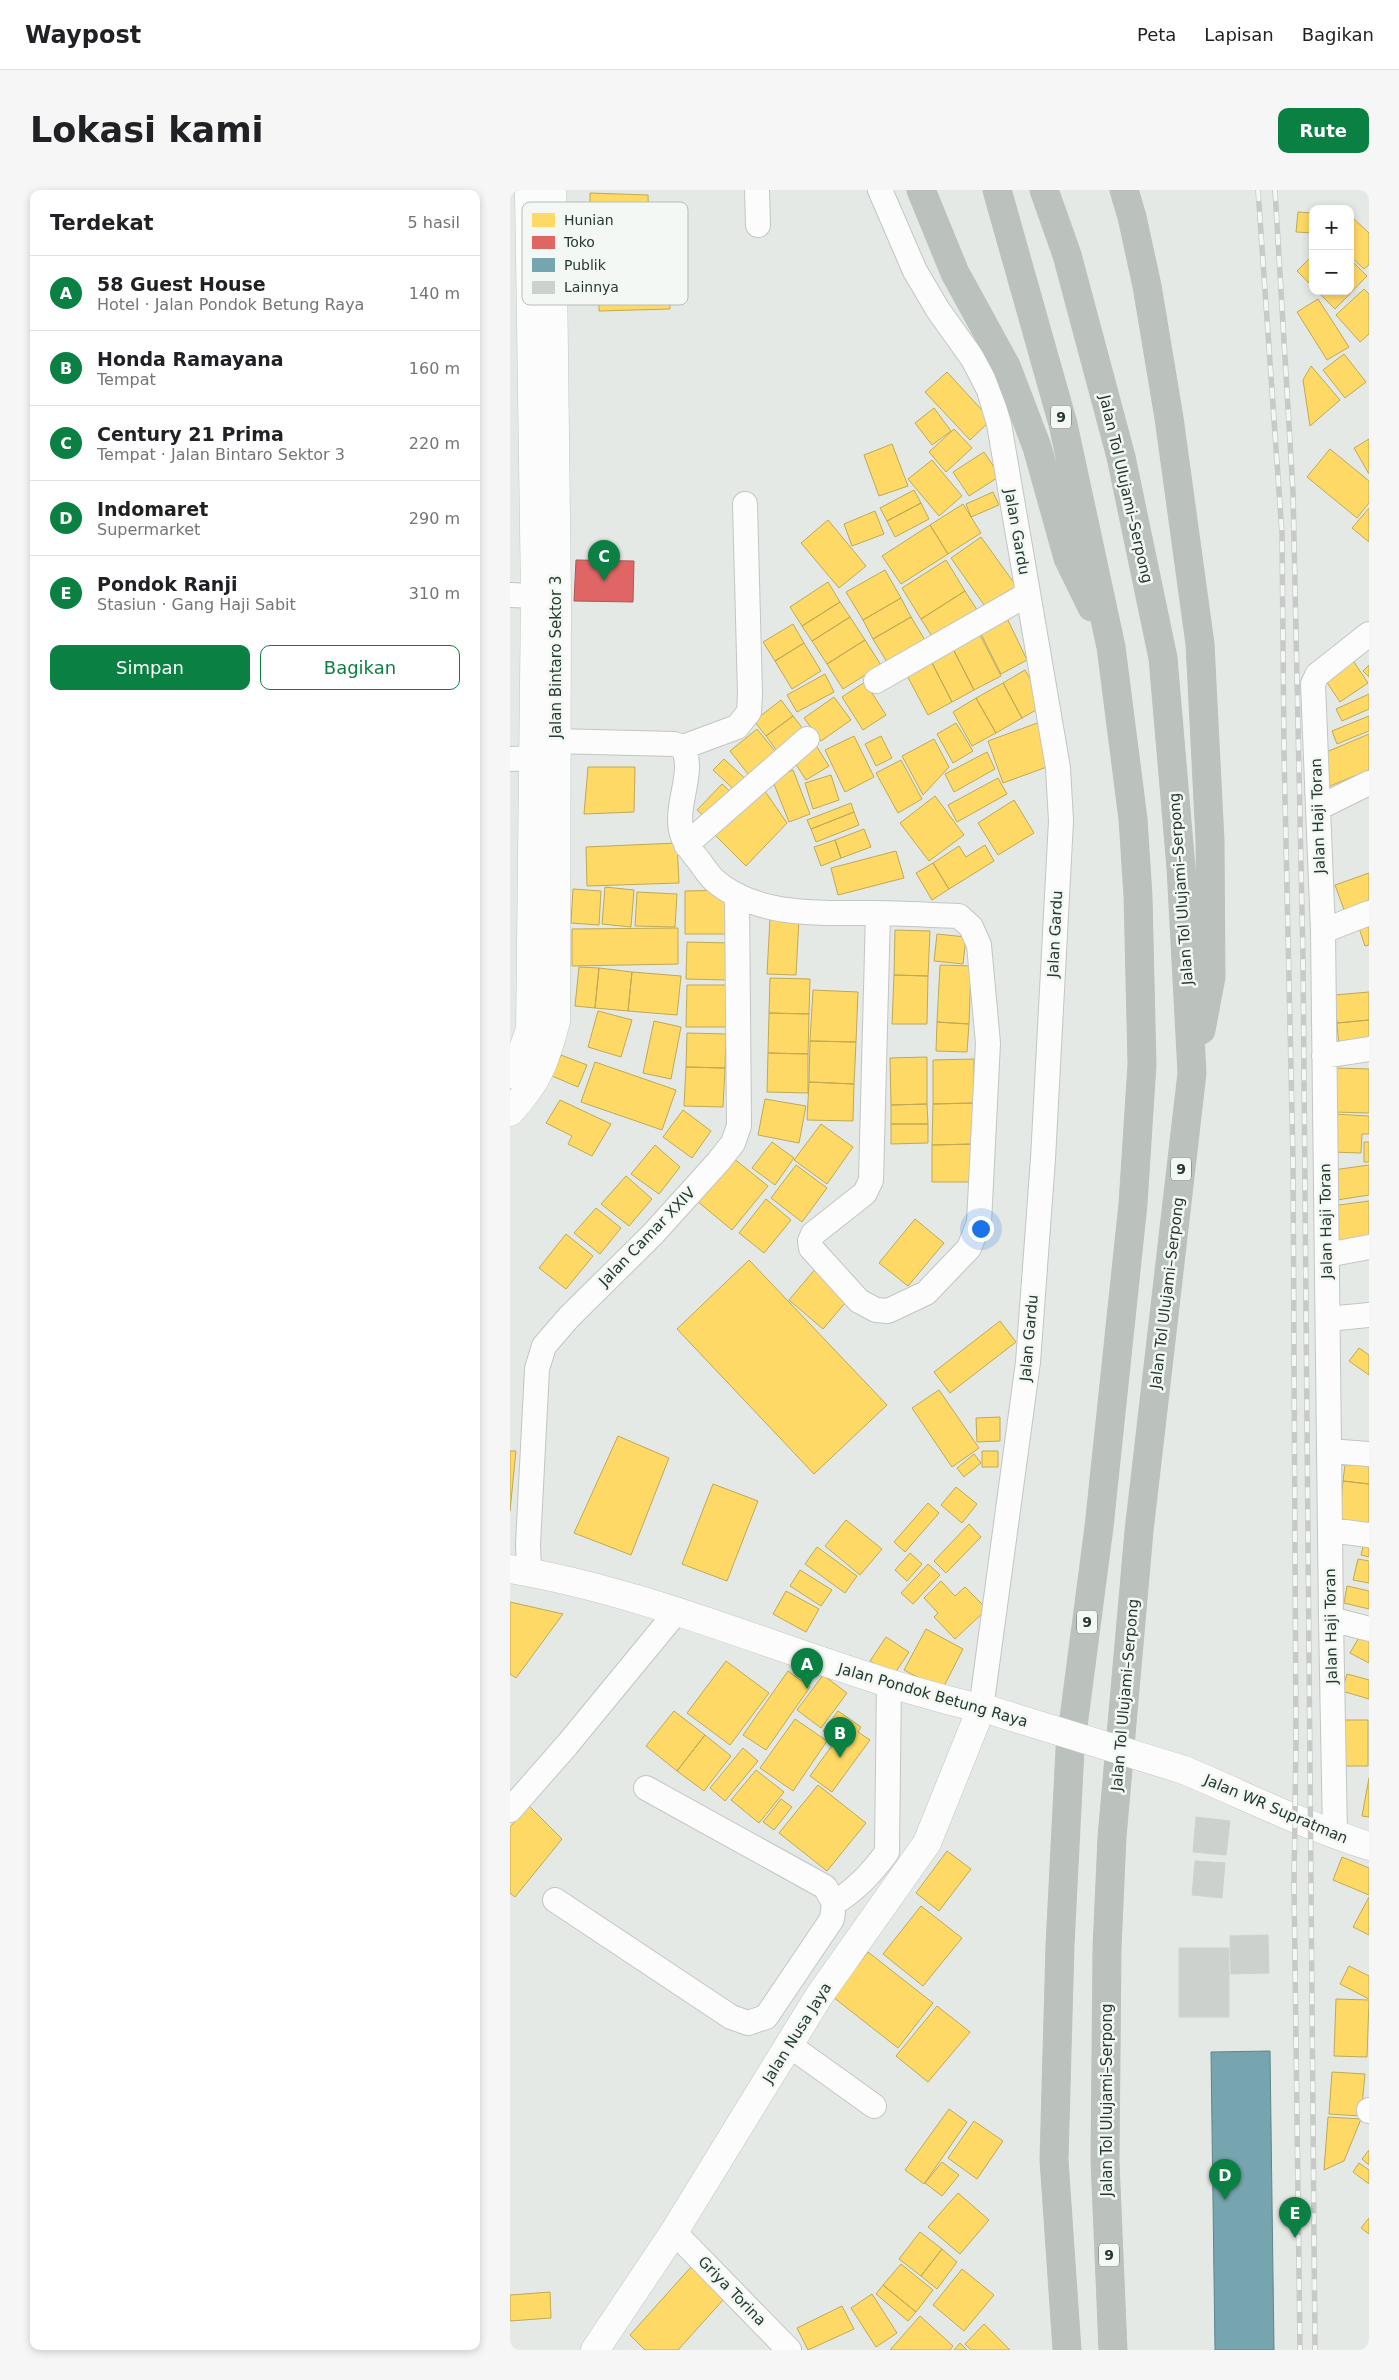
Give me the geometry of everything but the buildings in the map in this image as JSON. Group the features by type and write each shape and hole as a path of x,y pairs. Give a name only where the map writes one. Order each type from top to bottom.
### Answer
{"highway":[{"path":"921,190 955,273 1009,374 1036,447 1068,558 1111,647"},
{"name":"9","path":"997,190 1063,424 1111,647 1133,819 1138,896 1142,1064 1134,1204 1099,1527 1070,1759 1060,1945 1054,2160 1067,2350"},
{"name":"Jalan Tol Ulujami–Serpong","path":"1044,190 1067,255 1121,457 1163,658 1181,868 1192,1073 1140,1522 1112,1837 1107,1948 1105,2151 1112,2350"},
{"path":"1124,190 1147,286 1169,418 1200,644 1210,840 1211,977 1192,1073"}],"main road":[{"name":"Jalan Bintaro Sektor 3","path":"510,1074 522,1054 530,1030 522,759 522,595 527,305"},
{"name":"Jalan Bintaro Sektor 3","path":"510,1112 528,1092 546,1060 556,1021 555,741 557,599 553,305"},
{"name":"Jalan Pondok Betung Raya","path":"519,1570 628,1595 678,1610 843,1670 987,1710 1184,1770"},
{"name":"Jalan Nusa Jaya","path":"595,2350 674,2232 819,1996 927,1843 987,1710"},
{"name":"Jalan WR Supratman","path":"1184,1770 1259,1801 1310,1826 1369,1846"}],"street":[{"path":"757,190 758,225"},
{"name":"Jalan Gardu","path":"880,190 915,270 938,310 973,359 989,390 999,424 1058,768 1061,821 1043,1159 1028,1362 987,1710"},
{"path":"555,741 674,744 684,747 737,726 749,712 745,504"},
{"path":"876,681 1028,594"},
{"name":"Jalan Haji Toran","path":"1336,1835 1331,1619 1323,931 1314,679 1369,634"},
{"path":"686,844 807,739"},
{"path":"684,747 688,758 681,816 682,835 686,844 714,880 737,895 766,905 800,912 878,913 959,916 971,928 979,945 988,1043 979,1223 968,1248 926,1293 888,1311 876,1310 859,1301 811,1248 810,1241 813,1234 866,1193 871,1180 878,913"},
{"path":"1318,808 1369,782"},
{"name":"Jalan Camar XXIV","path":"519,1570 528,1544 537,1369 544,1346 569,1317 654,1234 718,1162 732,1143 739,1126 737,895"},
{"path":"1323,931 1369,913"},
{"path":"1324,1056 1369,1050"},
{"path":"1327,1255 1369,1247"},
{"path":"1328,1319 1369,1315"},
{"path":"1329,1451 1369,1454"},
{"path":"1330,1530 1369,1535"},
{"path":"510,1810 567,1745 678,1610"},
{"path":"1331,1619 1369,1629"},
{"path":"834,1903 852,1892 877,1866 886,1852 889,1684"},
{"path":"555,1900 732,2017 748,2023 766,2017 832,1919 834,1903 826,1887 646,1788"},
{"path":"789,2045 874,2106"},
{"name":"Griya Torina","path":"674,2232 789,2350"}],"railway":[{"path":"1258,190 1282,534 1284,753 1293,1160 1296,1741 1294,1884 1300,2350"},
{"path":"1275,190 1293,492 1303,958 1315,2350"}],"place":[{"name":"Century 21 Prima","path":"604,581"},
{"name":"58 Guest House","path":"807,1689"},
{"name":"Honda Ramayana","path":"840,1758"},
{"name":"Indomaret","path":"1225,2200"},
{"name":"Pondok Ranji","path":"1295,2238"}]}
